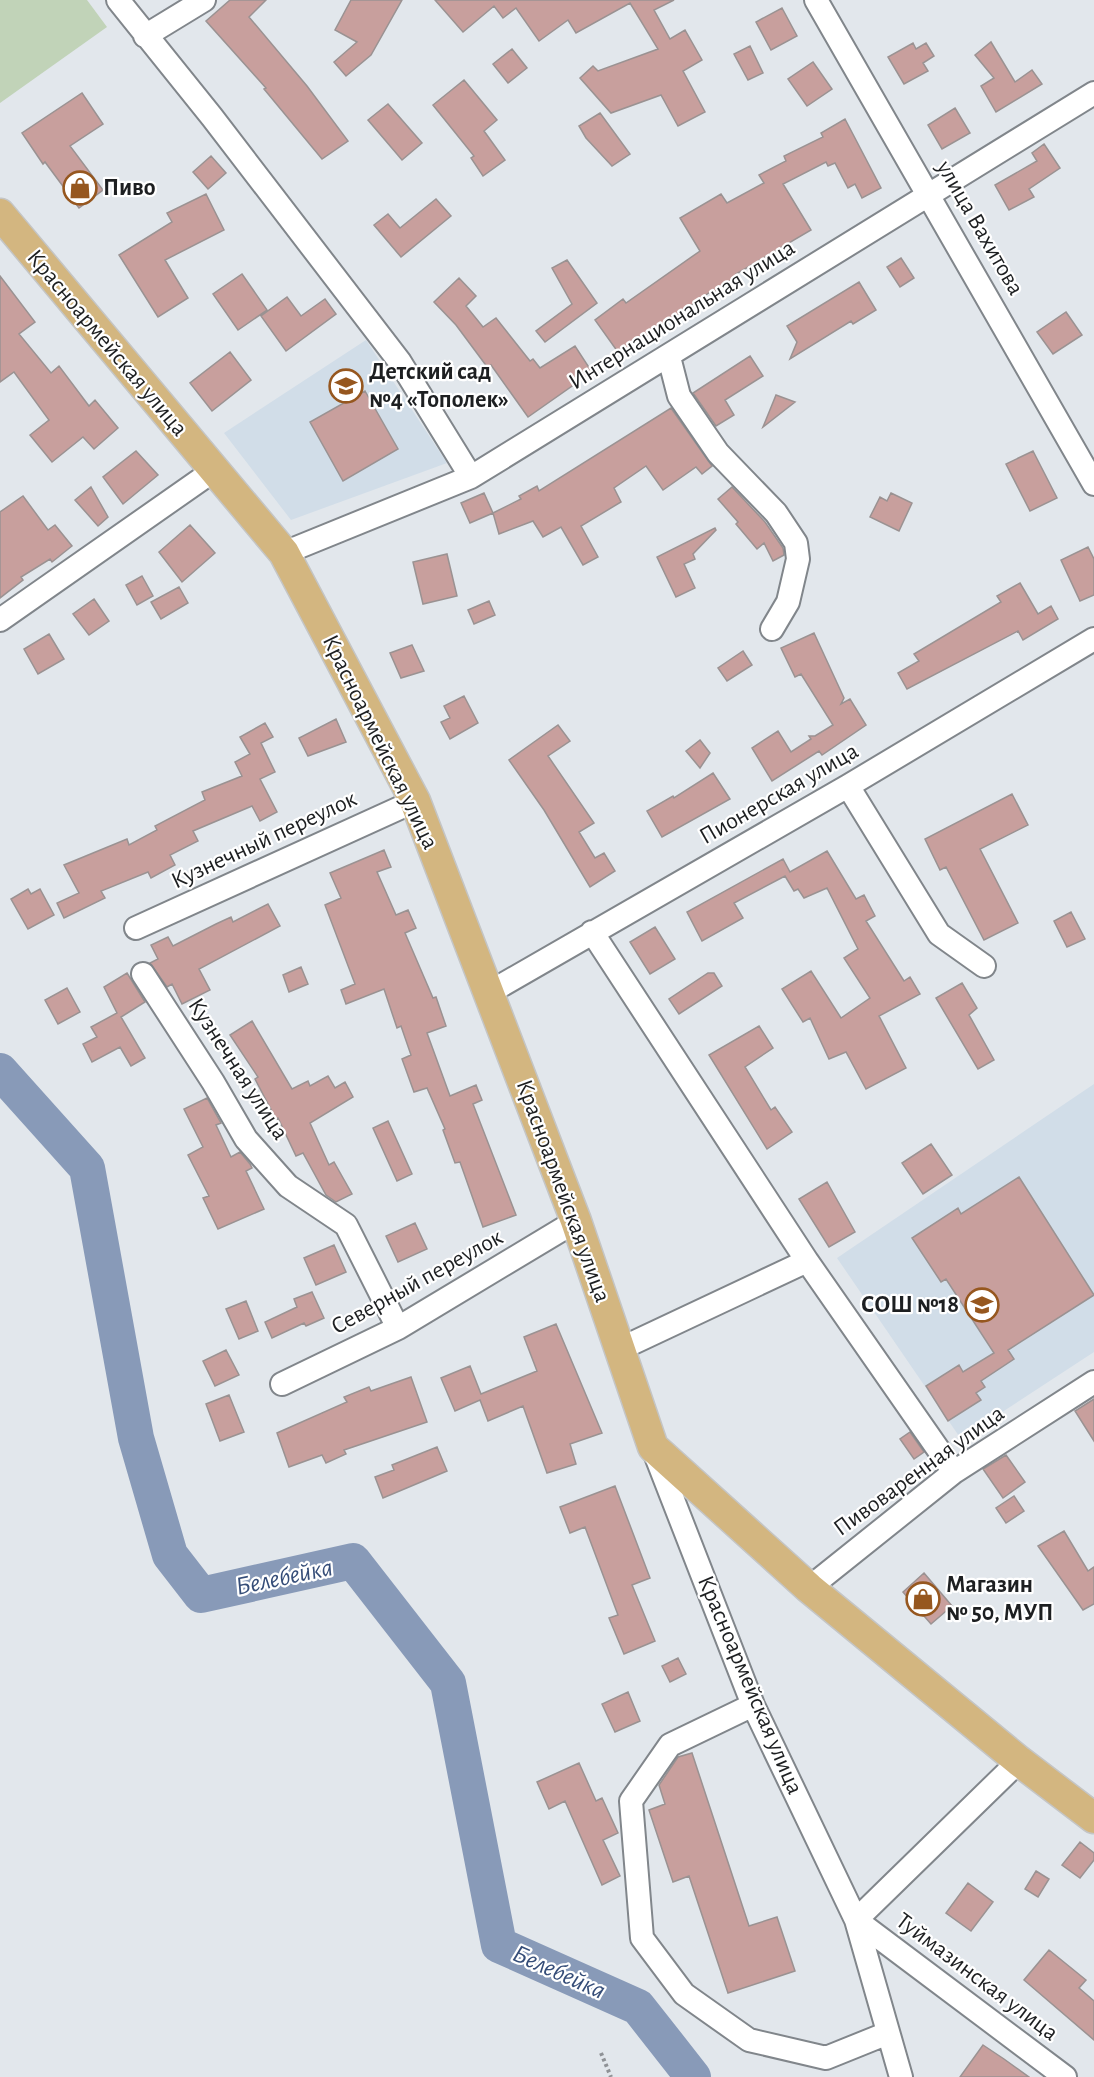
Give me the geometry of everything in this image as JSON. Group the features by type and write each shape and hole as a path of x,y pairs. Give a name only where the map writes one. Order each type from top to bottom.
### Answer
{"main road":[{"name":"Красноармейская улица","path":"0,214 284,553 415,801 576,1221 653,1447 809,1588 1019,1761 1094,1818"}],"street":[{"path":"118,0 212,117 400,362 471,477"},
{"path":"145,36 204,0"},
{"name":"улица Вахитова","path":"816,0 929,193 1094,484"},
{"name":"Интернациональная улица","path":"284,553 471,477 1094,93"},
{"path":"669,357 679,396 718,453 776,513 796,543 798,559 788,602 772,629"},
{"path":"0,620 213,471"},
{"name":"Пионерская улица","path":"489,992 848,786 1094,639"},
{"path":"848,786 939,934 984,966"},
{"name":"Кузнечный переулок","path":"136,928 415,801"},
{"path":"592,932 807,1261 954,1472"},
{"name":"Кузнечная улица","path":"143,974 213,1082 246,1139 288,1186 346,1225 398,1328"},
{"name":"Северный переулок","path":"282,1384 398,1328 576,1221"},
{"path":"620,1349 807,1261"},
{"name":"Пивоваренная улица","path":"809,1588 954,1472 1094,1382"},
{"name":"Красноармейская улица","path":"653,1447 753,1705 856,1920 901,2077"},
{"path":"753,1705 670,1745 632,1801 642,1938 684,1994 749,2040 826,2058 888,2033"},
{"path":"856,1920 1019,1761"},
{"name":"Туймазинская улица","path":"856,1920 1065,2077"}],"path":[{"path":"602,2053 611,2077"}],"shaded area":[{"name":"Детский сад №4 «Тополек»","path":"366,340 447,463 291,520 224,433"},
{"name":"СОШ №18","path":"1094,1084 1094,1352 961,1439 837,1258"}],"green space":[{"path":"0,0 87,0 107,27 0,103"}],"building":[{"path":"230,0 266,0 249,17 307,86 348,141 322,159 264,89 266,88 206,21"},
{"path":"351,0 402,0 371,55 346,76 334,62 357,42 335,30"},
{"path":"435,0 674,0 654,10 670,39 685,30 702,60 683,71 705,112 678,126 661,95 611,113 580,78 593,66 598,71 658,49 630,3 576,33 568,20 539,41 516,8 503,18 494,6 463,32"},
{"path":"782,8 797,36 771,50 756,22"},
{"path":"991,42 1015,82 1032,70 1042,84 996,112 981,86 994,78 975,55"},
{"path":"913,43 916,49 926,43 934,56 923,63 928,71 904,84 888,57"},
{"path":"750,46 763,73 748,80 734,54"},
{"path":"512,49 527,68 508,83 493,64"},
{"path":"813,62 832,89 807,106 788,79"},
{"path":"464,80 497,120 484,131 505,160 483,176 471,158 474,156 433,105"},
{"path":"82,93 103,124 70,146 103,190 79,208 45,162 43,164 22,133"},
{"path":"388,104 422,143 402,160 368,120"},
{"path":"955,108 970,133 942,149 928,125"},
{"path":"600,113 630,154 612,166 586,138 579,126"},
{"path":"845,119 881,188 862,198 855,184 848,188 835,163 828,166 826,162 783,184 811,230 736,274 737,276 714,292 713,290 620,355 595,320 623,299 626,303 700,251 680,218 721,194 727,203 764,183 759,175 786,161 784,156 823,137 821,133"},
{"path":"1044,144 1060,168 1029,189 1034,197 1009,210 995,185 1037,161 1032,153"},
{"path":"211,156 226,173 208,189 193,172"},
{"path":"206,194 224,230 165,260 188,298 158,317 119,255 172,222 167,213"},
{"path":"436,199 451,216 401,257 374,225 388,214 400,228"},
{"path":"901,258 914,278 900,287 887,267"},
{"path":"567,260 597,303 545,342 536,331 572,304 552,268"},
{"path":"242,274 267,310 238,330 213,294"},
{"path":"0,276 35,322 19,334 51,373 59,366 89,406 95,400 118,428 94,449 83,437 52,462 30,435 49,420 14,372 0,382"},
{"path":"459,278 476,296 466,306 483,327 496,318 530,361 533,359 540,368 575,346 592,372 528,417 491,365 488,368 456,325 434,302"},
{"path":"859,282 876,310 853,324 851,321 790,359 797,342 787,326"},
{"path":"287,297 301,316 325,299 336,314 286,351 261,316"},
{"path":"1066,312 1082,335 1053,354 1037,332"},
{"path":"230,352 251,380 212,411 190,383"},
{"path":"750,356 763,376 725,400 734,415 716,426 693,393"},
{"path":"365,391 398,449 343,481 310,422"},
{"path":"776,395 795,402 763,427"},
{"path":"671,408 712,466 702,474 696,467 663,490 646,466 614,488 621,502 581,526 598,557 583,565 561,527 543,537 533,521 499,534 493,513 521,499 519,496 537,486 539,491"},
{"path":"136,451 158,475 123,504 103,477"},
{"path":"1033,451 1057,498 1030,511 1006,464"},
{"path":"91,487 108,517 98,526 75,500"},
{"path":"732,487 765,522 783,548 784,555 773,561 764,543 757,549 736,524 738,522 718,499"},
{"path":"484,493 493,513 470,523 461,503"},
{"path":"891,493 912,503 899,531 870,517 880,497 887,501"},
{"path":"23,496 48,530 55,525 72,546 52,562 50,559 21,577 23,580 0,598 0,512"},
{"path":"190,525 215,553 182,582 159,552"},
{"path":"715,528 716,530 693,554 695,559 684,564 695,588 676,597 657,557"},
{"path":"1088,547 1094,559 1094,595 1080,601 1061,560"},
{"path":"447,554 457,596 423,604 413,562"},
{"path":"142,576 153,596 137,605 126,585"},
{"path":"1020,583 1038,614 1051,606 1058,619 1023,640 1018,631 907,689 898,673 919,661 914,654 1001,602 997,596"},
{"path":"179,587 188,603 161,619 151,602"},
{"path":"94,599 109,621 89,635 73,614"},
{"path":"489,601 495,615 474,624 468,610"},
{"path":"814,633 844,698 841,704 850,699 866,725 822,755 819,751 772,781 752,748 778,731 791,752 811,739 809,736 815,736 833,725 801,674 795,677 781,648"},
{"path":"49,634 64,659 38,674 24,649"},
{"path":"412,645 424,671 401,678 390,653"},
{"path":"743,651 752,665 727,681 718,668"},
{"path":"464,696 478,723 450,739 441,722 450,718 444,706"},
{"path":"336,719 346,742 308,756 299,738"},
{"path":"265,723 273,737 261,743 275,772 260,779 277,812 260,821 252,806 193,831 198,841 170,855 175,865 151,878 148,872 101,891 105,898 64,918 57,903 79,893 64,865 127,839 129,845 157,830 155,826 205,800 202,792 242,776 235,762 250,754 240,737"},
{"path":"558,725 570,741 548,756 594,823 579,832 595,858 604,853 615,871 590,887 544,810 509,760"},
{"path":"700,740 710,753 700,768 686,751"},
{"path":"713,773 730,799 662,837 647,811 673,796 674,798"},
{"path":"1012,794 1028,825 980,849 1018,923 984,940 946,867 940,870 925,839"},
{"path":"384,850 391,867 377,872 396,915 408,910 416,928 405,933 433,998 436,997 446,1026 427,1033 450,1096 476,1085 482,1100 473,1104 516,1215 483,1227 460,1162 455,1163 443,1130 445,1129 427,1088 414,1092 402,1059 411,1055 401,1026 397,1028 384,989 346,1004 341,990 355,984 325,905 341,898 330,873"},
{"path":"827,851 856,899 864,895 875,916 866,921 904,981 910,977 920,994 879,1016 906,1068 866,1089 846,1052 829,1059 810,1018 803,1022 782,989 811,971 841,1018 870,998 844,958 858,949 827,888 804,898 798,889 794,891 785,876 734,903 743,918 702,941 687,912 783,859 790,872"},
{"path":"28,889 31,894 40,889 54,915 28,929 11,899"},
{"path":"268,904 280,926 199,969 210,990 182,1004 172,984 167,987 150,963 158,959 151,945 168,937 173,946 231,917 233,922"},
{"path":"1071,912 1085,939 1067,947 1054,921"},
{"path":"655,927 675,959 650,974 630,942"},
{"path":"301,967 308,984 289,992 283,975"},
{"path":"127,973 145,1002 121,1017 145,1058 131,1066 120,1047 92,1062 83,1044 97,1037 91,1027 117,1013 104,987"},
{"path":"708,973 714,973 722,986 679,1014 669,999"},
{"path":"962,983 977,1008 969,1015 994,1060 978,1069 936,998"},
{"path":"67,988 80,1012 58,1024 45,1000"},
{"path":"252,1021 292,1089 308,1081 310,1086 328,1076 335,1088 345,1082 353,1097 310,1123 329,1165 334,1162 352,1194 336,1202 326,1195 303,1153 296,1156 278,1118 276,1119 255,1079 258,1077 230,1035"},
{"path":"759,1026 773,1048 745,1067 771,1110 775,1107 792,1132 767,1149 709,1055"},
{"path":"207,1098 221,1123 216,1125 231,1157 240,1152 250,1164 252,1168 246,1171 264,1209 218,1229 203,1198 209,1196 188,1155 203,1147 184,1109"},
{"path":"388,1121 412,1174 397,1181 373,1128"},
{"path":"931,1144 952,1175 923,1194 902,1163"},
{"path":"1019,1177 1094,1295 1008,1350 1014,1359 981,1381 985,1387 976,1393 981,1400 948,1421 926,1386 959,1365 963,1372 994,1353 946,1279 941,1282 912,1238 958,1208 961,1214"},
{"path":"827,1182 855,1232 829,1247 799,1199"},
{"path":"415,1223 427,1249 398,1262 386,1236"},
{"path":"334,1245 346,1272 316,1285 304,1258"},
{"path":"312,1292 324,1318 306,1326 304,1323 272,1338 265,1322 297,1307 294,1299"},
{"path":"246,1301 258,1331 239,1339 226,1309"},
{"path":"556,1324 602,1433 570,1444 576,1464 547,1473 523,1406 488,1421 480,1400 455,1411 441,1378 470,1366 481,1394 537,1371 524,1337"},
{"path":"226,1350 239,1375 215,1386 203,1361"},
{"path":"411,1377 427,1422 344,1450 346,1454 326,1463 322,1455 289,1467 277,1433 347,1402 344,1397 369,1387 371,1391"},
{"path":"229,1395 244,1432 220,1441 206,1404"},
{"path":"1094,1399 1094,1441 1075,1411"},
{"path":"910,1432 924,1452 914,1459 900,1439"},
{"path":"437,1447 447,1471 383,1498 375,1477 394,1470 392,1465"},
{"path":"1006,1455 1025,1482 1003,1498 983,1469"},
{"path":"615,1486 650,1578 632,1585 655,1641 624,1654 609,1618 618,1615 585,1527 570,1533 560,1507"},
{"path":"1014,1496 1024,1511 1006,1523 996,1508"},
{"path":"1064,1531 1088,1571 1094,1567 1094,1604 1083,1610 1038,1546"},
{"path":"924,1573 952,1606 931,1624 903,1592"},
{"path":"678,1658 686,1674 670,1682 662,1666"},
{"path":"628,1692 640,1721 615,1732 602,1704"},
{"path":"692,1753 749,1926 777,1917 795,1971 728,1993 689,1876 673,1882 649,1810 665,1804 659,1785 678,1757"},
{"path":"579,1763 596,1801 602,1798 618,1833 603,1840 620,1876 602,1885 565,1801 549,1809 537,1782"},
{"path":"1080,1842 1094,1853 1094,1860 1080,1878 1062,1865"},
{"path":"1036,1871 1049,1879 1038,1897 1025,1889"},
{"path":"968,1883 993,1902 971,1931 946,1913"},
{"path":"1049,1950 1086,1980 1079,1988 1094,2001 1094,2040 1024,1980"},
{"path":"983,2045 1004,2059 1029,2077 960,2077"}],"waterway":[{"name":"Белебейка","path":"0,1071 87,1168 136,1438 170,1555 201,1595 353,1561 448,1683 499,1945 638,2007 693,2077"}],"place":[{"name":"Пиво","path":"80,188"},
{"name":"Детский сад №4 «Тополек»","path":"346,386"},
{"name":"СОШ №18","path":"982,1305"},
{"name":"Магазин № 50, МУП","path":"923,1599"}]}
